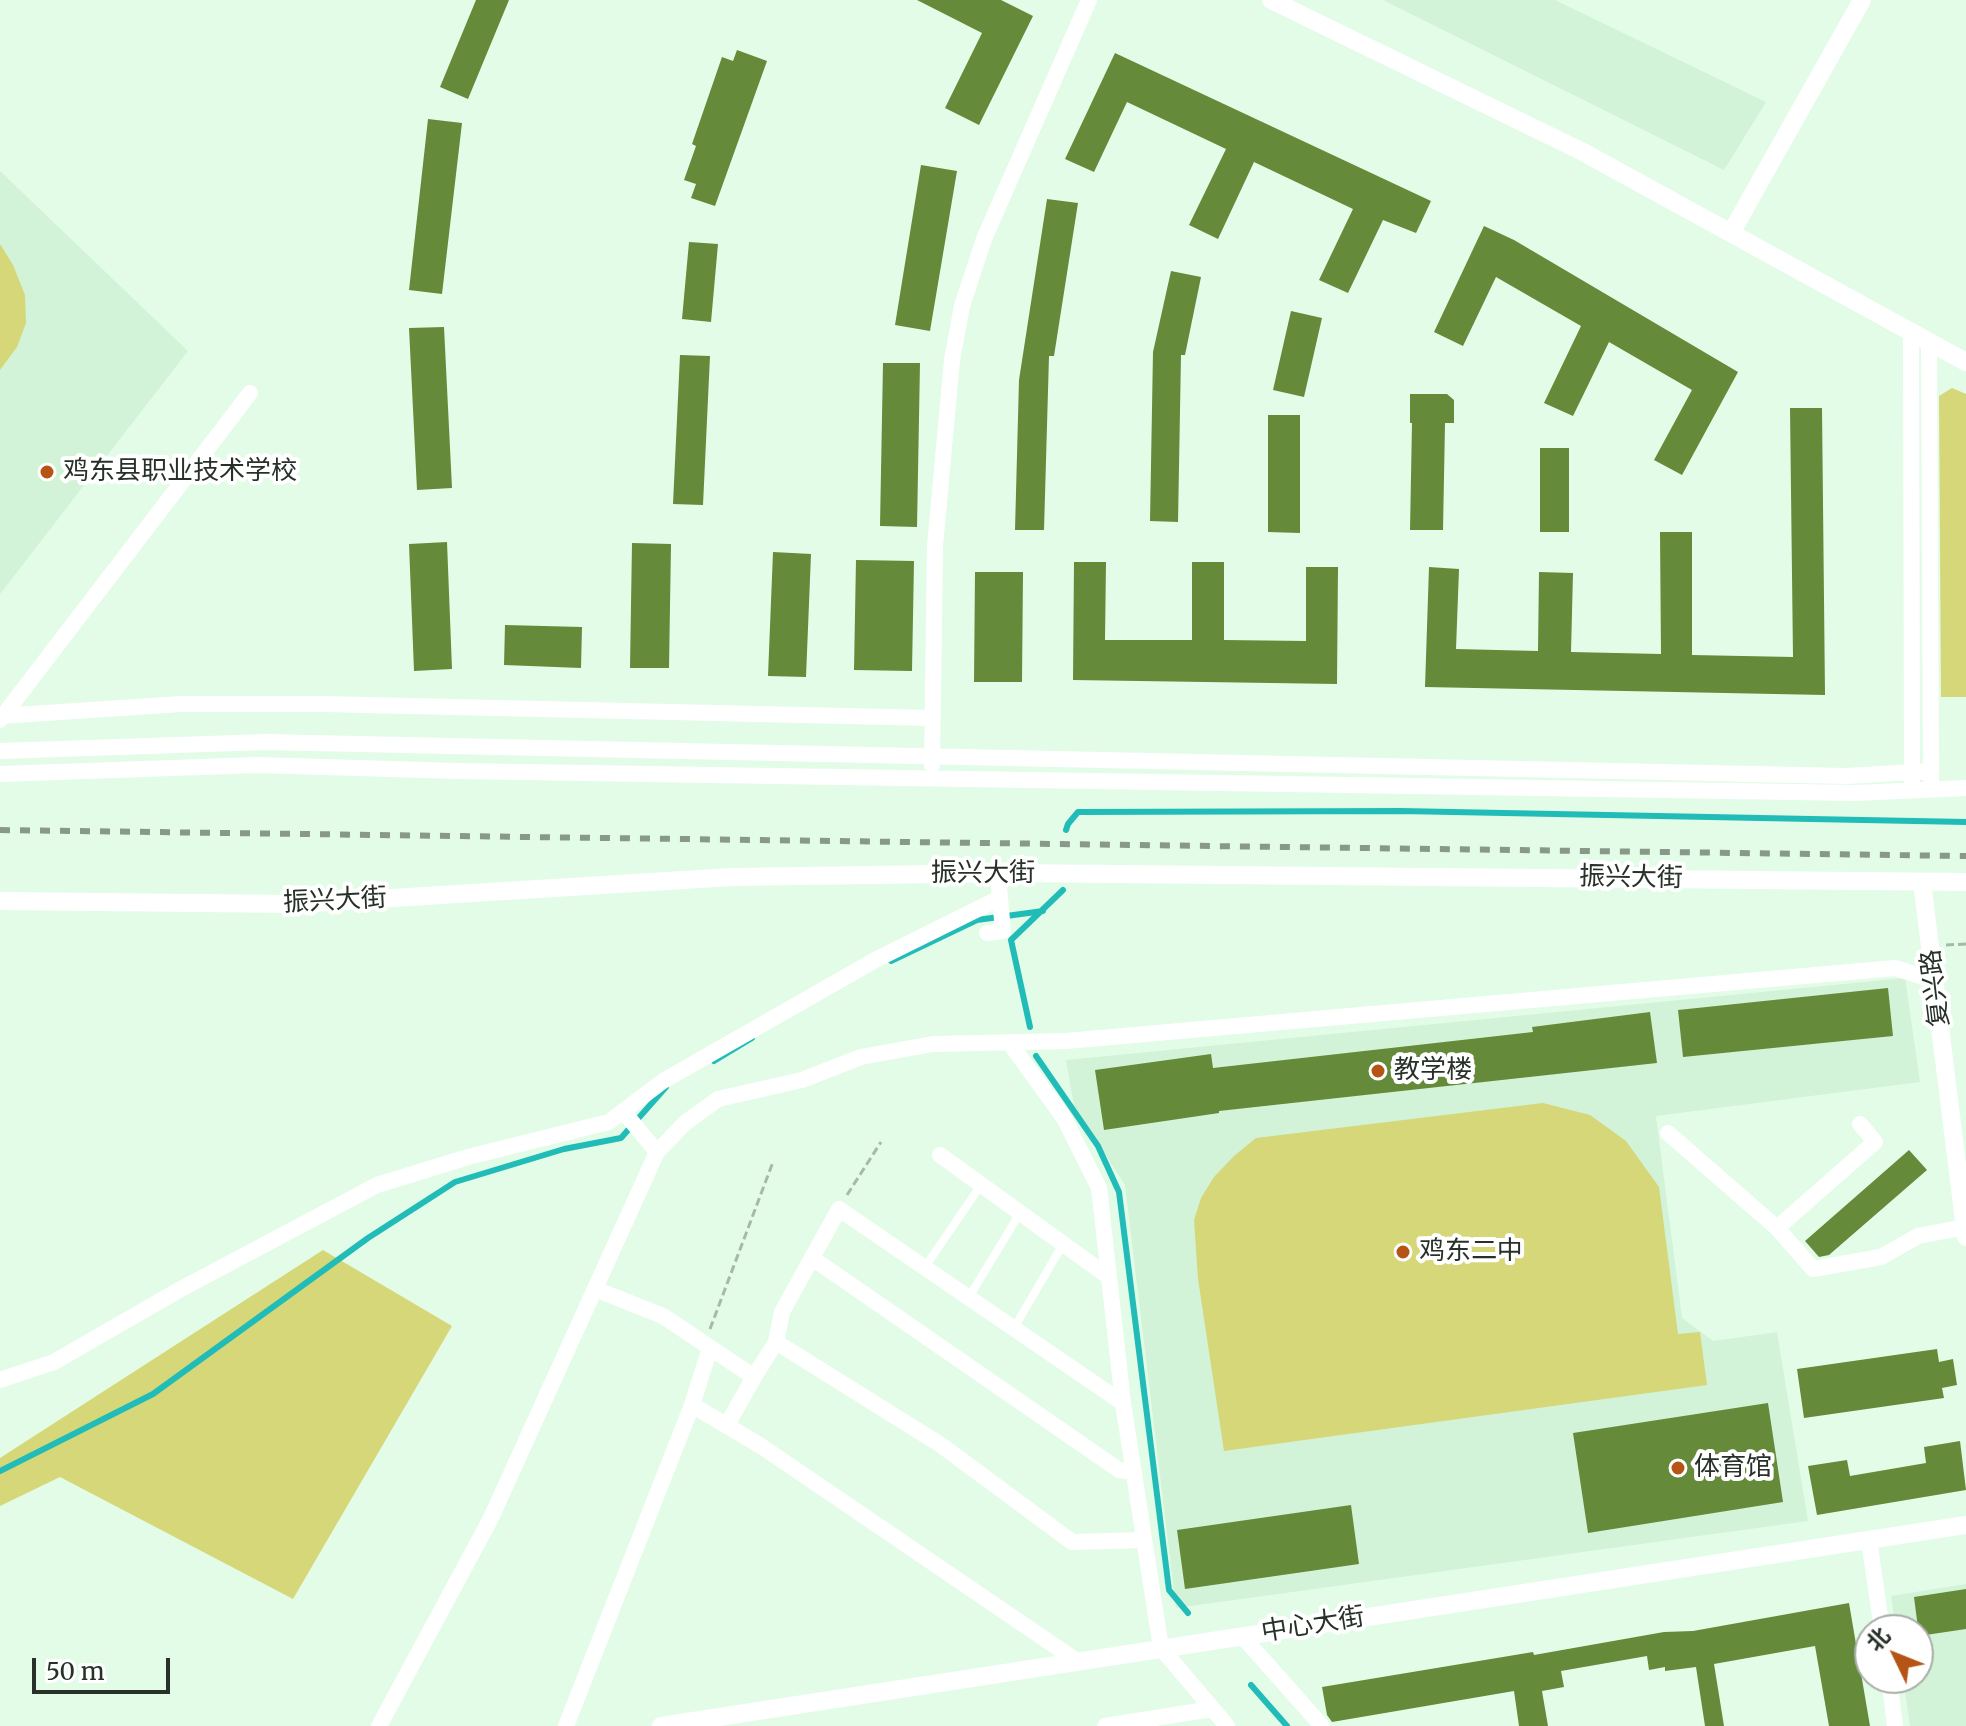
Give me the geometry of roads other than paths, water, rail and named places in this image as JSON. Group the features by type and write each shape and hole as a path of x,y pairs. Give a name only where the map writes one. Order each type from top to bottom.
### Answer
{"street":[{"path":"932,778 935,546 952,360 962,306 984,239 1089,0"},
{"path":"1271,0 1583,152 1966,362"},
{"path":"1731,233 1862,0"},
{"path":"1911,331 1912,790"},
{"path":"1929,341 1931,790"},
{"path":"1,717 250,393"},
{"path":"1,717 181,704 323,704 932,718"},
{"path":"0,751 265,742 1847,776 1931,771"},
{"path":"0,774 258,765 1856,793 1966,788"},
{"path":"987,933 1003,931 998,874"},
{"name":"振兴大街","path":"0,901 295,904 732,877 998,874 1966,882"},
{"name":"复兴路","path":"1922,882 1965,1232"},
{"path":"0,1380 54,1362 179,1290 377,1185 468,1157 609,1122 663,1081 776,1016 877,959 1000,898"},
{"path":"379,1726 490,1520 657,1152 685,1123 718,1099 802,1080 861,1057 933,1044 1066,1041 1895,968 1934,980"},
{"path":"1009,1042 1064,1118 1099,1188 1123,1403 1161,1648 1227,1726"},
{"path":"623,1111 657,1152"},
{"path":"1777,1228 1875,1142 1860,1124"},
{"path":"1668,1133 1777,1228 1813,1269 1881,1257 1918,1236 1965,1232"},
{"path":"940,1155 1109,1277"},
{"path":"727,1425 776,1342 782,1312 839,1209 1123,1403"},
{"path":"812,1258 1119,1470 1133,1472"},
{"path":"595,1289 663,1316 754,1377"},
{"path":"776,1342 941,1445 1072,1542 1144,1540"},
{"path":"566,1726 692,1405 707,1346"},
{"path":"692,1405 727,1425 1077,1661"},
{"name":"中心大街","path":"661,1726 1966,1525"},
{"path":"1869,1540 1880,1614"},
{"path":"1242,1636 1322,1726"},
{"path":"1891,1694 1895,1726"},
{"path":"1105,1726 1212,1709"}],"lane":[{"path":"925,1268 981,1185"},
{"path":"969,1298 1020,1213"},
{"path":"1014,1329 1063,1244"}],"waterway":[{"path":"1066,830 1078,812 1401,811 1966,822"},
{"path":"1030,1027 1011,940 1063,890"},
{"path":"891,961 977,920 1043,911"},
{"path":"714,1061 752,1038"},
{"path":"1036,1056 1098,1146 1119,1192 1169,1590 1188,1613"},
{"path":"0,1471 153,1394 368,1238 455,1182 564,1149 621,1138 666,1087"},
{"path":"1251,1685 1287,1726"}],"railway":[{"path":"0,830 1966,856"}],"place":[{"name":"鸡东县职业技术学校","path":"47,472"},
{"name":"教学楼","path":"1378,1071"},
{"name":"鸡东二中","path":"1403,1252"},
{"name":"体育馆","path":"1678,1468"}]}
